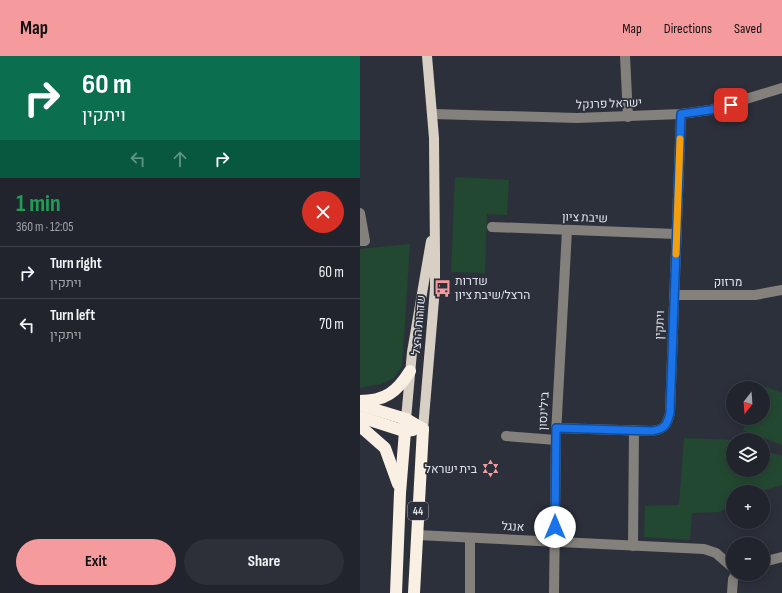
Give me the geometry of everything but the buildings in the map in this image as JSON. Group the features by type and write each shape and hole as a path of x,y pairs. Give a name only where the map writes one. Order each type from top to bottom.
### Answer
{"highway":[{"path":"360,401 381,398 392,393 401,385 410,371"},
{"path":"360,405 405,425"},
{"path":"360,417 423,429"},
{"name":"44","path":"396,593 400,493 405,425"},
{"name":"44","path":"360,426 385,448 392,464 400,493"},
{"name":"44","path":"414,593 423,429"}],"main road":[{"name":"שדרות הרצל","path":"423,429 435,288 433,114 427,56"},
{"name":"שדרות הרצל","path":"405,425 410,371 420,298 434,223"}],"street":[{"path":"625,56 628,117"},
{"name":"ישראל פרנקל","path":"433,114 577,118 681,114 710,110 782,88"},
{"name":"ויתקין","path":"556,428 662,430 668,424 670,413 681,114"},
{"path":"360,213 362,241"},
{"name":"שיבת ציון","path":"492,227 676,234"},
{"name":"בילינסון","path":"554,593 556,428 567,230"},
{"name":"מרזוק","path":"674,295 755,295 782,290"},
{"path":"633,546 634,430"},
{"path":"506,436 556,440"},
{"name":"אנגל","path":"417,534 470,538 704,549 716,553 726,562"},
{"path":"470,538 470,593"},
{"path":"770,560 782,557"},
{"path":"732,593 733,581"}],"green space":[{"path":"455,177 509,180 507,215 487,214 485,273 451,272"},
{"path":"410,244 402,366 394,378 381,384 360,388 360,249"},
{"path":"770,388 782,393 782,445 770,440 770,433 751,433 743,430 745,425 770,425"},
{"path":"684,438 726,440 726,477 770,477 770,452 782,456 782,485 770,488 770,485 726,485 726,508 719,512 692,513 690,540 644,537 645,506 679,505"}],"slow traffic":[{"path":"676,254 680,139"}],"place":[{"name":"שדרות הרצל/שיבת ציון","path":"442,288"},
{"name":"בית ישראל","path":"490,469"}],"route":[{"path":"555,527 556,428 652,431 662,430 668,424 670,413 681,114 710,110 731,105"}]}
